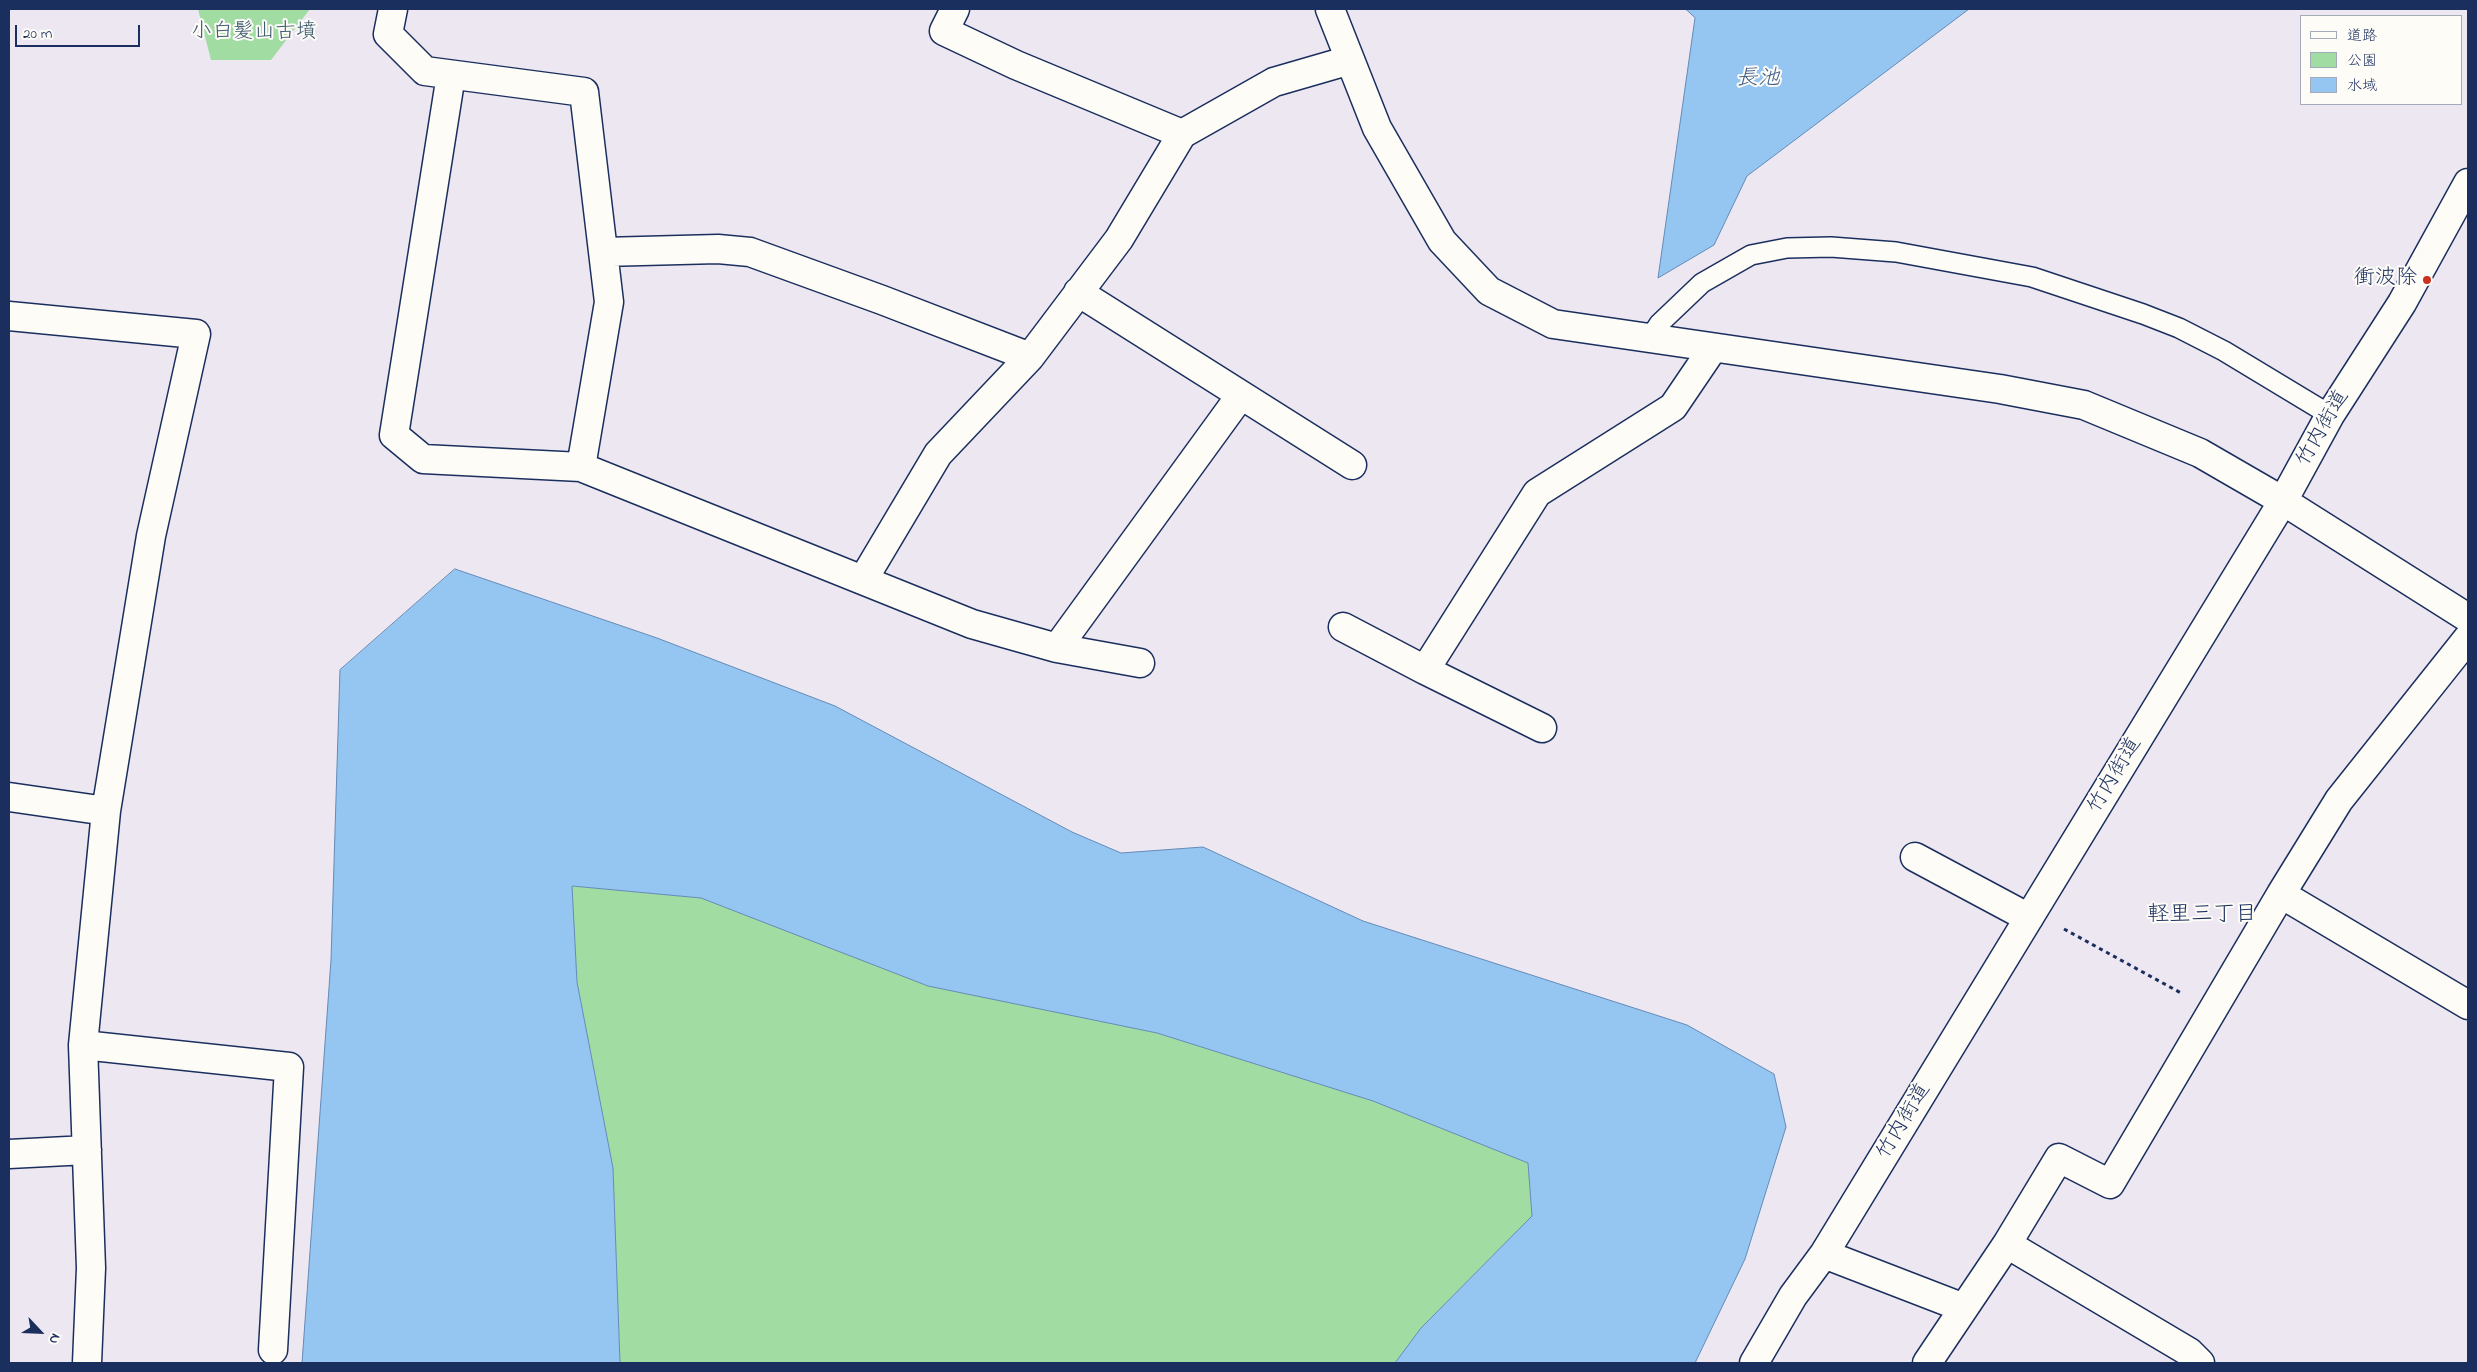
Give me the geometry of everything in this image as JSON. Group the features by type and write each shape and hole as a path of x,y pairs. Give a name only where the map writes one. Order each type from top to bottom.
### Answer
{"street":[{"path":"393,9 388,34 425,72 584,92 609,302 581,467"},
{"path":"955,9 944,31 1016,65 1182,134"},
{"path":"1330,9 1377,128 1442,241 1489,291 1553,324 2000,389 2084,405 2200,453 2283,502 2468,618"},
{"path":"863,580 938,454 1030,357 1119,239 1182,134 1274,82 1350,60"},
{"path":"451,75 394,434 423,459 581,467 972,624 1057,648 1140,662"},
{"name":"竹内街道","path":"1754,1363 1793,1296 1824,1254 2283,502 2330,415 2402,303 2468,183"},
{"path":"603,252 718,249 750,252 1030,357"},
{"path":"1078,292 1352,465"},
{"path":"9,316 196,334 151,536 106,811 83,1046 91,1268 87,1363"},
{"path":"1425,670 1537,493 1673,406 1713,348"},
{"path":"1057,648 1242,396"},
{"path":"1343,627 1542,728"},
{"path":"1927,1363 2007,1244 2060,1158 2110,1184 2280,894 2339,800 2468,638"},
{"path":"9,797 106,811"},
{"path":"1914,857 2031,915"},
{"path":"2280,894 2468,1005"},
{"path":"83,1046 289,1067 273,1350"},
{"path":"9,1154 87,1150"},
{"path":"2007,1244 2189,1352 2200,1363"},
{"path":"1824,1254 1964,1308"}],"lane":[{"path":"1649,338 1659,324 1702,283 1751,255 1787,248 1831,247 1896,252 2032,277 2143,314 2179,328 2224,351 2330,415"}],"path":[{"path":"2031,915 2213,1010"}],"green space":[{"name":"小白髪山古墳","path":"198,9 310,9 271,60 211,60"},
{"path":"571,886 701,898 928,986 1157,1033 1373,1101 1528,1163 1532,1216 1421,1328 1395,1363 620,1363 613,1168 577,982"}],"water":[{"name":"長池","path":"1686,9 1969,9 1747,176 1714,245 1658,278 1695,18"},
{"path":"455,569 657,638 835,706 1072,832 1121,853 1203,847 1363,921 1687,1025 1774,1074 1786,1127 1745,1259 1695,1363 1395,1363 1421,1328 1532,1216 1528,1163 1373,1101 1157,1033 928,986 701,898 572,886 577,982 613,1168 620,1363 302,1363 331,960 340,670"}],"place":[{"name":"衝波除","path":"2427,280"}],"district":[{"name":"軽里三丁目","path":"2202,916"}]}
